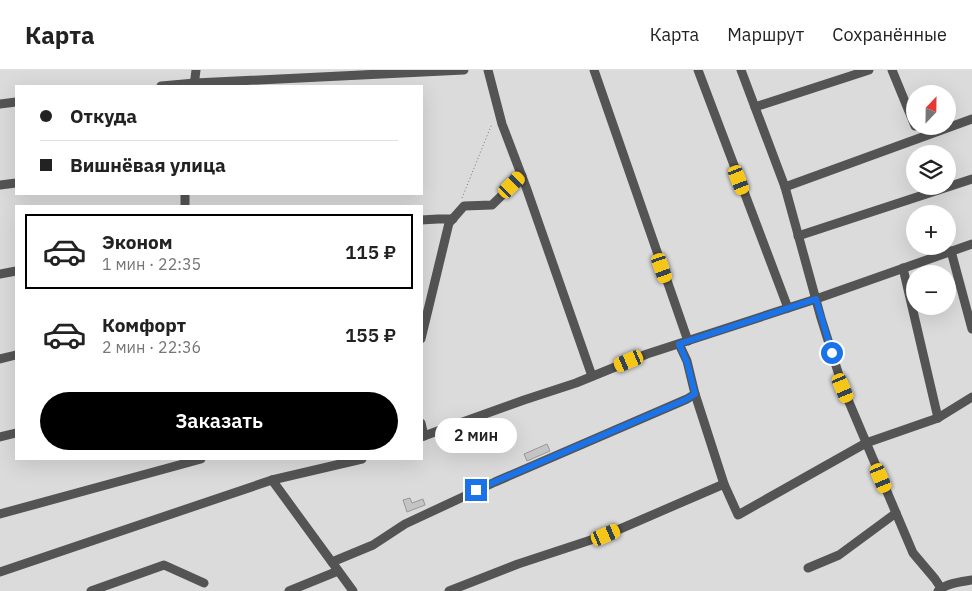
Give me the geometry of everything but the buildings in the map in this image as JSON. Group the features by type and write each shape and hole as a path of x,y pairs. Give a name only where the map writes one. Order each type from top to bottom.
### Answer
{"street":[{"path":"195,84 196,70"},
{"path":"178,85 464,70"},
{"path":"488,70 502,124 592,376"},
{"path":"594,70 684,342 695,394 724,484 738,515 866,443 938,418 972,397"},
{"path":"698,70 788,308"},
{"path":"741,70 785,187 843,388 913,553 935,579 939,590 952,583 972,580"},
{"path":"755,107 869,70"},
{"path":"892,70 906,104"},
{"path":"0,104 15,102"},
{"path":"785,187 972,119"},
{"path":"423,331 449,223 464,206 492,205 522,176"},
{"path":"798,236 972,180"},
{"path":"0,185 15,183"},
{"path":"423,220 453,219"},
{"path":"956,249 972,244"},
{"path":"423,437 592,376 647,354 816,299 940,255"},
{"path":"952,255 972,329"},
{"path":"903,268 938,418"},
{"path":"0,274 15,271"},
{"path":"0,359 15,355"},
{"path":"332,562 373,545 405,524 494,482 695,394"},
{"path":"0,437 15,433"},
{"path":"161,470 162,460"},
{"path":"0,514 197,460"},
{"path":"0,572 272,480 358,460"},
{"path":"272,480 353,591"},
{"path":"449,591 518,564 606,535 724,484"},
{"path":"808,568 839,555 896,513"},
{"path":"91,591 164,565 204,583"},
{"path":"289,591 338,571"}],"path":[{"path":"460,211 460,203 491,126 502,124"}],"shaded area":[{"path":"0,70 972,70 972,591 0,591"}],"route":[{"path":"476,490 695,394 687,362 679,344 816,299 832,353"}]}
